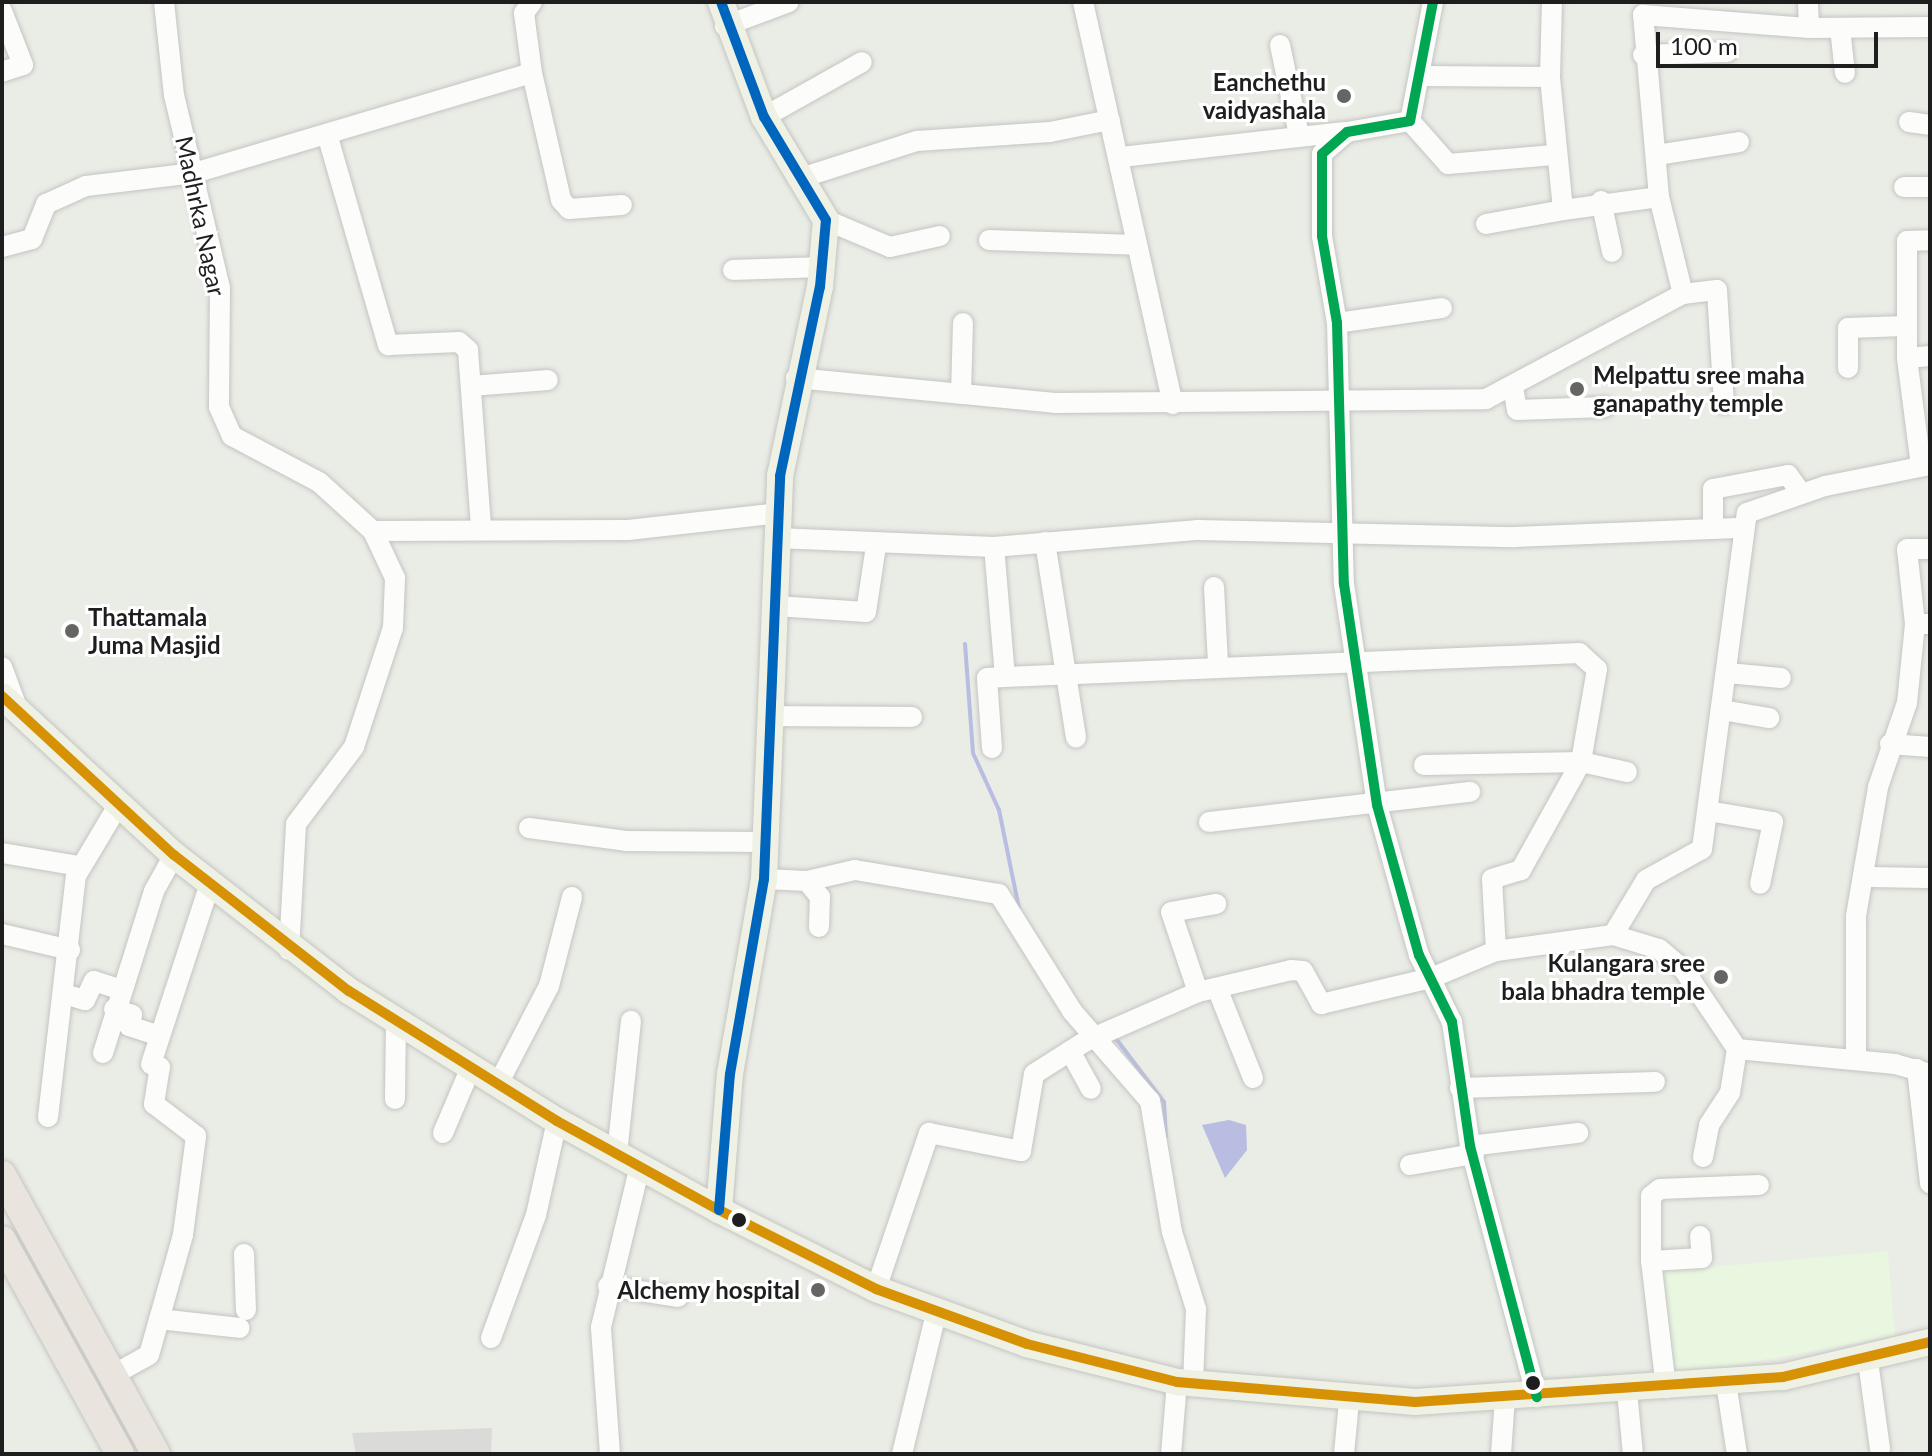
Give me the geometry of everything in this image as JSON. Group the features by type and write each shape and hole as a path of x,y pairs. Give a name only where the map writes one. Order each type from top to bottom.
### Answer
{"highway":[{"path":"2,1175 156,1454"},
{"path":"2,1240 120,1454"}],"main road":[{"path":"719,1210 730,1074 764,879 778,526 796,378 822,267 826,220 804,177 764,117 723,14"},
{"path":"10,703 174,855 289,950 557,1121 719,1210 876,1289 936,1313 1185,1383 1349,1401 1537,1397 1726,1383 1868,1361 1930,1342"}],"street":[{"name":"Madhrka Nagar","path":"164,2 174,95 220,288 221,420 232,436 319,482 373,531"},
{"path":"532,2 524,13 532,73 565,206 622,205"},
{"path":"723,14 789,2"},
{"path":"1083,2 1121,157 1136,245 1173,404"},
{"path":"1410,121 1423,76 1433,2"},
{"path":"1552,2 1550,77 1554,155 1563,210"},
{"path":"1808,2 1809,28"},
{"path":"2,11 23,65 2,72"},
{"path":"1683,294 1659,197 1657,155 1640,22 1655,12 1809,28 1930,27"},
{"path":"1840,28 1845,73"},
{"path":"1280,45 1299,135"},
{"path":"1643,55 1727,52"},
{"path":"764,117 862,62"},
{"path":"2,247 32,239 46,204 86,186 194,173 532,73"},
{"path":"1423,76 1550,77"},
{"path":"804,177 917,141 1050,132 1110,120"},
{"path":"1121,157 1347,132 1410,121"},
{"path":"1410,121 1448,164 1554,155"},
{"path":"1909,122 1930,125"},
{"path":"1347,132 1331,139 1319,176 1337,323 1351,661 1377,805 1431,978 1452,1022 1472,1150 1537,1397"},
{"path":"327,134 388,345 463,343 471,386 481,529"},
{"path":"1657,155 1739,142"},
{"path":"1904,187 1930,187"},
{"path":"1486,224 1601,201 1659,197"},
{"path":"1601,201 1612,252"},
{"path":"826,220 890,247 940,236"},
{"path":"989,240 1136,245"},
{"path":"1613,935 1646,880 1702,849 1728,673 1747,513 1801,493 1926,466 1907,358 1905,326 1907,241 1930,240"},
{"path":"733,270 822,267"},
{"path":"796,378 961,394 1173,404 1338,399 1469,403 1513,387 1683,294 1717,290 1724,404"},
{"path":"1337,323 1442,308"},
{"path":"961,394 963,323"},
{"path":"1848,368 1848,328 1905,326"},
{"path":"1907,358 1930,356"},
{"path":"471,386 548,380"},
{"path":"1513,387 1517,410 1605,407"},
{"path":"1713,529 1713,489 1788,475 1801,493"},
{"path":"289,950 296,824 354,747 393,628 395,578 373,531 778,526 876,546 994,547 1344,528 1514,537 1743,528"},
{"path":"1045,542 1063,673 1076,738"},
{"path":"776,606 866,612 876,546"},
{"path":"994,547 1005,677"},
{"path":"1856,1059 1856,916 1890,744 1907,703 1922,624 1907,549 1930,549"},
{"path":"1214,587 1218,664"},
{"path":"992,748 987,678 1218,664 1579,653 1597,669 1581,762 1521,870 1492,879 1496,951"},
{"path":"2,667 10,703"},
{"path":"1728,673 1781,678"},
{"path":"1722,710 1769,718"},
{"path":"772,716 912,717"},
{"path":"1890,744 1930,747"},
{"path":"1424,765 1581,762 1627,772"},
{"path":"1209,822 1470,792"},
{"path":"48,1117 79,866 119,804"},
{"path":"1708,811 1773,822 1760,884"},
{"path":"529,828 626,841 764,842"},
{"path":"2,853 79,866"},
{"path":"103,1053 116,999 174,855"},
{"path":"764,879 807,881 855,870 999,894 1072,1011 1098,1037 1150,1101 1172,1232 1196,1309 1171,1454"},
{"path":"1866,877 1930,878"},
{"path":"807,881 820,897 819,927"},
{"path":"113,1375 149,1355 183,1235 196,1136 154,1104 157,1035 210,883"},
{"path":"499,1082 549,986 572,897"},
{"path":"1216,904 1171,912 1253,1078"},
{"path":"2,934 70,950"},
{"path":"876,1289 923,1138 929,1133 1021,1151 1034,1074 1070,1051 1208,990 1303,971 1321,1004 1431,978 1496,951 1613,935 1659,949 1684,970 1737,1049 1730,1093 1709,1125 1703,1157"},
{"path":"64,994 85,1000 94,981 132,1015 129,1026 157,1035"},
{"path":"395,1099 396,1018"},
{"path":"610,1454 600,1340 628,1160 631,1021"},
{"path":"1737,1049 1856,1059 1923,1071 1930,1183"},
{"path":"1070,1051 1091,1089"},
{"path":"443,1133 472,1065"},
{"path":"1460,1088 1655,1082"},
{"path":"491,1338 536,1215 557,1121"},
{"path":"1410,1165 1472,1150 1578,1133"},
{"path":"1666,1388 1651,1261 1656,1191 1759,1185"},
{"path":"1651,1261 1702,1258 1700,1236"},
{"path":"159,1319 243,1319 244,1254"},
{"path":"608,1286 678,1297"},
{"path":"902,1454 936,1313"},
{"path":"1868,1361 1880,1449"},
{"path":"1726,1383 1737,1454"},
{"path":"1627,1391 1633,1454"},
{"path":"1501,1454 1505,1397"},
{"path":"1344,1454 1349,1401"}],"shaded area":[{"path":"1888,1251 1895,1336 1670,1377 1656,1272"},
{"path":"492,1428 491,1454 356,1454 352,1433"}],"water":[{"path":"1229,1120 1246,1125 1247,1150 1225,1178 1202,1125"}],"waterway":[{"path":"965,644 973,753 999,810 1019,908"},
{"path":"1114,1036 1164,1102 1166,1137"}],"transit line":[{"path":"719,1210 730,1074 764,879 780,476 820,287 826,220 764,117 721,2"},
{"path":"1433,2 1410,121 1347,132 1322,154 1322,236 1337,323 1344,584 1377,805 1419,955 1452,1022 1470,1146 1537,1397"},
{"path":"2,696 174,855 349,991 557,1121 719,1210 876,1289 1027,1344 1177,1382 1415,1402 1783,1377 1930,1342"}],"place":[{"name":"Eanchethu vaidyashala","path":"1344,96"},
{"name":"Melpattu sree maha ganapathy temple","path":"1577,389"},
{"name":"Thattamala Juma Masjid","path":"72,631"},
{"name":"Kulangara sree bala bhadra temple","path":"1721,977"},
{"name":"Alchemy hospital","path":"818,1290"}]}
